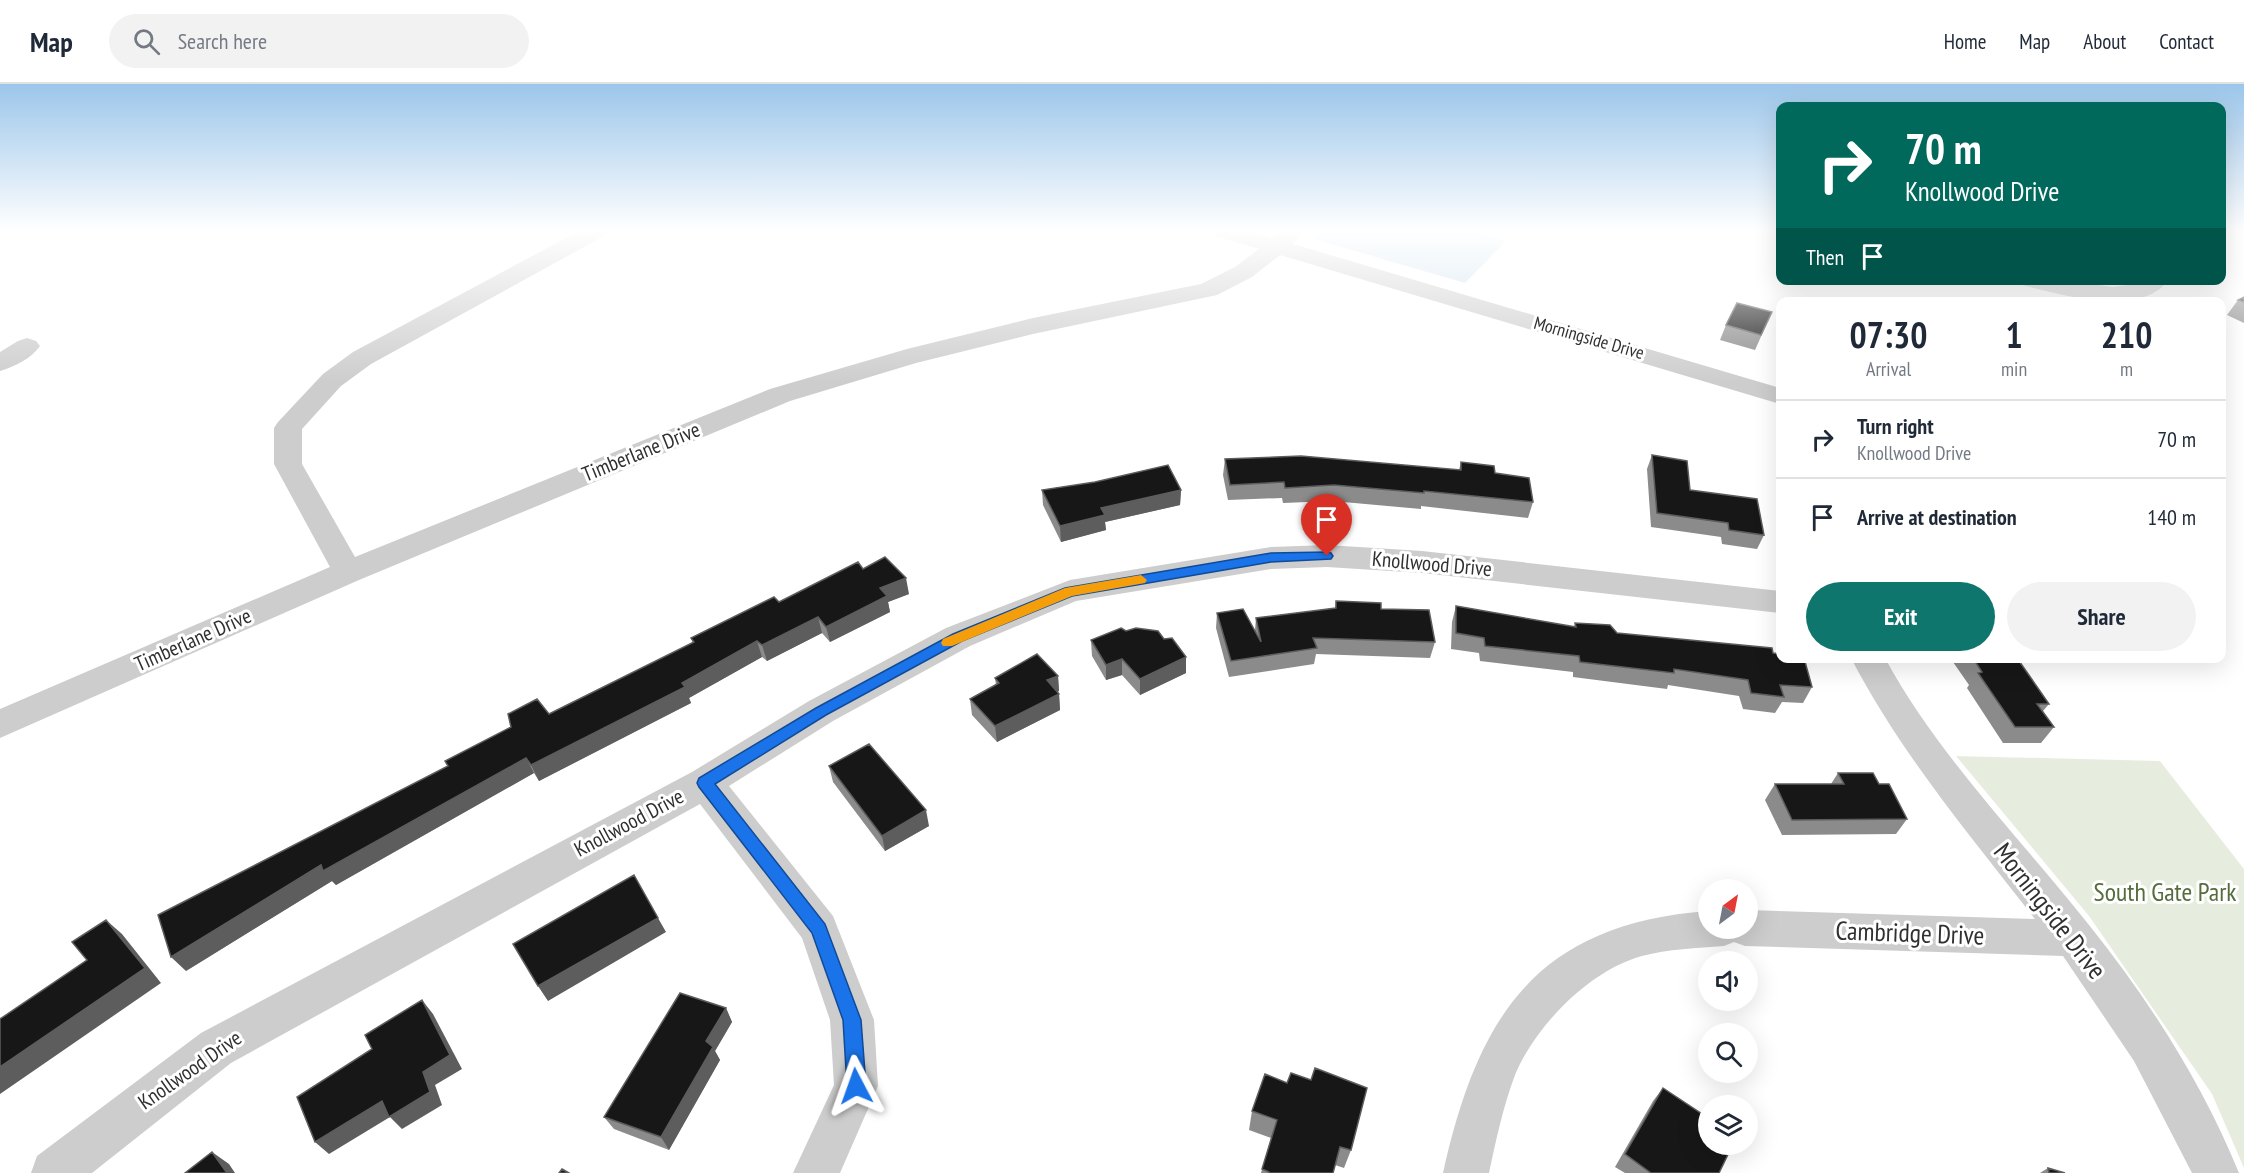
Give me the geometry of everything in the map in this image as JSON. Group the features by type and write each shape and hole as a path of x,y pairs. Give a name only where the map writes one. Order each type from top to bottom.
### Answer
{"street":[{"path":"348,572 288,464 288,428 333,380 362,358 502,282"},
{"name":"Timberlane Drive","path":"0,724 348,572 780,395 907,357 1033,326 1208,290 1228,282"},
{"name":"Morningside Drive","path":"1420,282 1776,395"},
{"path":"2053,285 2080,291 2128,293 2140,291 2149,285"},
{"path":"0,363 27,346"},
{"name":"Knollwood Drive","path":"54,1173 216,1048 705,783 821,711 958,637 1070,591 1271,558 1327,556 1422,562 1776,602"},
{"name":"Morningside Drive","path":"1870,663 1885,694 1926,753 2075,938 2142,1032 2169,1076 2216,1173"},
{"path":"705,783 819,929 852,1020 856,1086 816,1173"},
{"name":"Cambridge Drive","path":"1758,928 2075,938"},
{"path":"1466,1173 1478,1121 1499,1060 1512,1035 1547,993 1591,959 1640,939 1698,930"}],"green space":[{"name":"South Gate Park","path":"1956,756 2160,761 2244,869 2244,1168 2212,1094 2089,916"}],"building":[{"path":"1737,303 1772,312 1761,335 1726,325"},
{"path":"1652,455 1687,461 1690,490 1757,499 1764,535 1729,530 1728,523 1657,513"},
{"path":"1301,456 1461,470 1461,462 1494,466 1495,473 1529,478 1533,502 1334,485 1285,488 1284,482 1230,485 1225,459"},
{"path":"1168,465 1181,490 1101,508 1105,515 1060,526 1042,490 1095,482"},
{"path":"885,557 906,578 880,588 887,596 826,627 818,617 762,645 757,641 682,683 685,687 531,765 526,758 323,871 321,865 171,957 158,915 448,766 445,761 511,727 508,714 537,699 549,714 694,642 691,638 774,597 779,602 858,562 863,569"},
{"path":"1336,601 1381,603 1381,609 1429,610 1435,642 1313,638 1317,648 1231,661 1217,613 1243,609 1261,642 1256,618 1336,608"},
{"path":"1456,606 1576,627 1575,623 1610,625 1617,633 1772,648 1773,653 1776,653 1776,663 1805,663 1812,687 1780,685 1784,697 1751,693 1748,680 1674,669 1674,673 1580,662 1579,656 1485,646 1484,638 1456,633"},
{"path":"1121,628 1126,631 1136,628 1158,631 1164,639 1172,638 1186,657 1140,679 1122,659 1106,665 1091,640"},
{"path":"1037,654 1058,676 1047,680 1059,694 995,726 970,699 999,683 995,678"},
{"path":"1976,663 2020,663 2049,704 2037,704 2054,727 2015,727 1978,673 1982,672"},
{"path":"869,744 926,810 882,836 829,766"},
{"path":"1838,773 1873,773 1879,784 1889,784 1907,819 1792,820 1775,784 1844,784"},
{"path":"634,875 658,918 538,986 513,944"},
{"path":"106,920 145,968 0,1067 0,1019 87,960 72,942"},
{"path":"680,993 726,1008 706,1041 713,1047 661,1137 604,1117"},
{"path":"422,1000 450,1055 423,1072 430,1092 389,1117 382,1101 315,1142 297,1097 372,1049 365,1035"},
{"path":"1315,1068 1367,1088 1351,1150 1340,1147 1333,1173 1269,1173 1262,1169 1277,1120 1252,1111 1265,1074 1287,1083 1291,1073 1311,1080"},
{"path":"1663,1088 1698,1111 1698,1155 1728,1155 1719,1173 1651,1173 1625,1154"},
{"path":"212,1152 227,1173 185,1173"},
{"path":"2048,1168 2065,1173 2049,1173"}],"slow traffic":[{"path":"948,643 1070,591 1141,580"}],"route":[{"path":"856,1086 852,1020 819,929 705,783 821,711 958,637 1070,591 1271,558 1327,556"}]}
